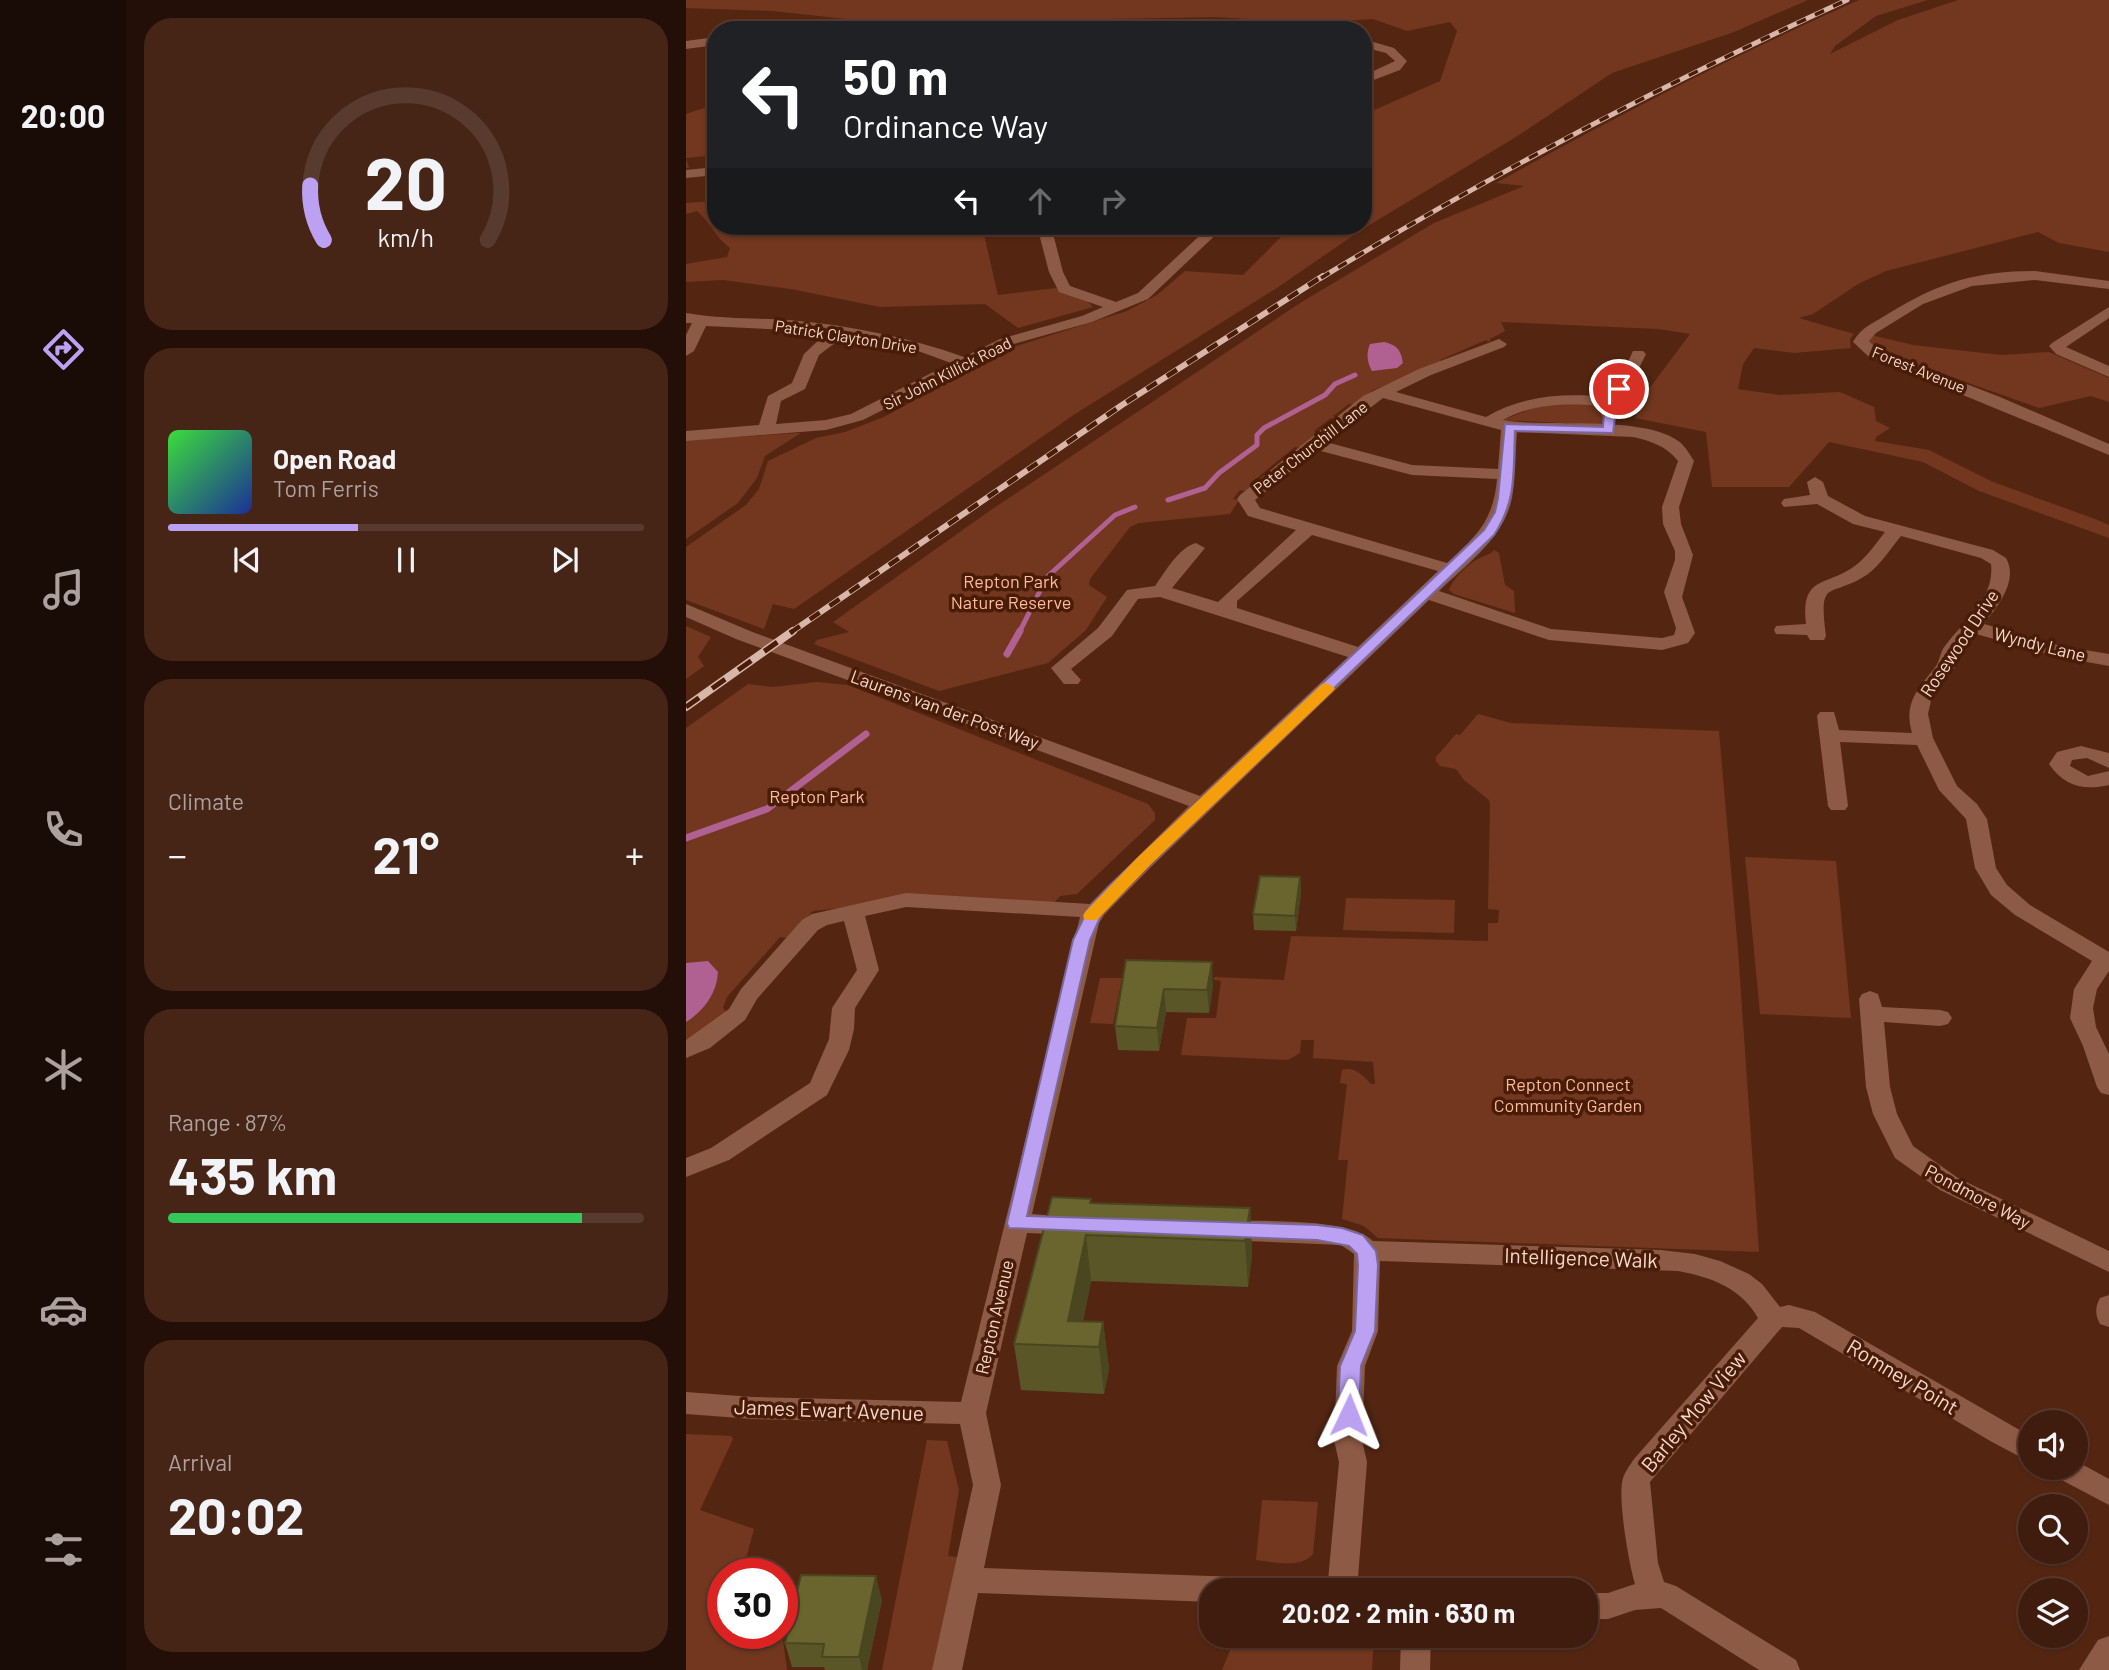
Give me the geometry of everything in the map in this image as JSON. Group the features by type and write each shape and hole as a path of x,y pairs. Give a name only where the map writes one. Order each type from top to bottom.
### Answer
{"street":[{"path":"686,45 707,42"},
{"path":"1372,45 1392,51 1401,61 1396,67 1372,76"},
{"path":"686,174 707,172"},
{"path":"1046,235 1060,284 1064,289 1118,307"},
{"name":"Sir John Killick Road","path":"686,436 825,425 857,417 1005,342 1087,320 1149,292 1209,235"},
{"name":"Forest Avenue","path":"2109,285 2044,275 2010,274 1976,279 1920,299 1872,328 1861,342 1873,353 1994,400 2109,450"},
{"path":"2109,311 2057,346 2060,351 2109,372"},
{"path":"686,351 693,320"},
{"name":"Patrick Clayton Drive","path":"693,320 780,325 839,333 922,347 963,362"},
{"path":"766,430 774,399 799,386 809,356 819,343 839,333"},
{"name":"Peter Churchill Lane","path":"1450,569 1254,512 1247,499 1357,407 1425,372 1499,344"},
{"path":"1609,430 1611,402 1630,375 1638,354"},
{"path":"1382,393 1510,427 1609,430 1667,441 1685,457 1685,465 1675,485 1670,508 1671,521 1684,550 1683,563 1673,587 1673,596 1686,627 1686,634 1681,639 1650,644 1549,634 1427,593"},
{"path":"1489,422 1511,410 1542,401 1569,398 1611,402"},
{"name":"Repton Avenue","path":"947,1670 987,1485 972,1413 1082,940 1094,911 1427,593 1495,524 1503,504 1510,427"},
{"path":"1314,444 1412,470 1506,474"},
{"name":"Rosewood Drive","path":"1790,503 1817,491 1849,516 1987,554 2000,562 2002,573 1986,609 1952,648 1948,662 1922,695 1918,718 1922,739 1949,789 1972,811 1980,835 1983,866 1989,880 2017,906 2108,959"},
{"path":"1229,611 1227,602 1231,597 1309,528"},
{"path":"1783,630 1816,632 1814,600 1820,591 1862,570 1897,530"},
{"path":"1161,591 1176,569 1196,548"},
{"path":"1071,680 1061,668 1105,632 1129,598 1139,592 1161,591 1362,655"},
{"name":"Laurens van der Post Way","path":"686,610 743,635 1205,805"},
{"name":"Wyndy Lane","path":"1972,627 2059,651 2109,660"},
{"path":"1827,716 1838,806"},
{"path":"1830,736 1922,739"},
{"path":"2109,762 2094,753 2077,751 2064,755 2060,764 2066,774 2078,780 2098,782 2109,777"},
{"path":"686,1050 702,1042 737,1014 749,994 810,925 820,919 919,900 1094,911"},
{"path":"686,1168 720,1154 819,1089 827,1077 845,1024 843,1008 868,970 853,911"},
{"path":"2108,959 2089,979 2082,1014 2084,1026 2095,1048 2096,1059 2109,1087"},
{"name":"Pondmore Way","path":"1940,1018 1871,1007 1878,1087 1885,1114 1904,1152 1949,1184 2109,1262"},
{"path":"1016,1223 1099,1226"},
{"path":"1196,1229 1342,1235 1356,1240 1366,1251 1368,1265 1365,1331 1351,1366 1348,1440 1353,1462 1343,1578"},
{"name":"Intelligence Walk","path":"1366,1251 1697,1263 1732,1275 1756,1292 1773,1319"},
{"path":"2109,1305 2109,1317"},
{"name":"Romney Point","path":"1773,1319 1789,1315 1806,1319 2018,1443"},
{"name":"Barley Mow View","path":"1653,1594 1643,1563 1636,1480 1717,1381 1773,1319"},
{"name":"James Ewart Avenue","path":"686,1403 753,1408 972,1413"},
{"path":"2086,1480 2109,1493"},
{"path":"967,1580 1199,1588"},
{"path":"1598,1606 1608,1606 1653,1594 1665,1595 1785,1670"},
{"path":"1415,1670 1416,1648"},
{"path":"2094,1670 2109,1650"}],"green space":[{"path":"686,0 1808,0 1734,32 1612,73 1516,137 1372,223 1372,111 1440,81 1457,31 1450,22 1407,31 1373,19 1279,21 1215,17 864,21 773,11 686,8"},
{"name":"Repton Park Nature Reserve","path":"1859,0 1928,0 1876,16 1835,46 1830,54 1898,20 1958,0 2109,0 2109,252 2059,243 2038,232 1886,271 1858,284 1813,314 1799,318 1854,334 1850,339 1851,348 1794,353 1754,348 1743,364 1738,389 1780,395 1840,392 1874,407 1876,421 1890,428 1876,437 1875,441 1929,450 1993,482 2109,525 2109,538 1979,491 1923,462 1829,442 1789,487 1712,487 1706,432 1635,418 1643,397 1690,334 1658,329 1501,322 1505,331 1490,339 1490,342 1486,340 1440,360 1443,363 1373,390 1354,405 1349,404 1333,416 1337,418 1335,420 1331,418 1314,431 1318,433 1301,448 1295,447 1252,482 1256,484 1245,491 1240,490 1233,499 1239,500 1230,514 1139,523 1130,527 1090,579 1089,585 1107,597 1086,630 1048,663 939,691 814,644 817,640 849,632 833,622 988,512 1300,303 1434,223 1524,186 1496,183 1541,158 1721,65"},
{"path":"707,107 707,156 686,158 686,114"},
{"path":"707,202 707,222 697,211 686,214 686,203"},
{"path":"717,235 984,235 998,295 1056,288 1086,300 1093,307 1018,328 985,304 880,307 791,289 723,280 686,282 686,264 727,257 730,248"},
{"path":"1283,235 1354,235 1277,288 1075,414 794,609 773,604 764,629 686,600 686,547 746,505 759,489 768,461 816,438 845,432 884,417 1004,350 1127,311 1157,295 1185,271 1243,275"},
{"path":"1871,335 1913,345 2001,355 2049,352 2109,378 2109,402 2091,396 2039,408 1878,351 1869,341"},
{"path":"1563,401 1605,406 1604,421 1600,425 1503,420 1538,406"},
{"path":"801,433 765,456 757,478 738,503 686,539 686,440"},
{"path":"1494,550 1499,553 1505,585 1514,591 1515,613 1454,594 1449,590 1465,568"},
{"path":"686,626 711,637 698,657 704,666 686,679"},
{"name":"Repton Park","path":"817,682 848,685 1148,804 1155,813 1155,820 1077,894 1060,896 1054,903 908,894 813,911 788,938 780,937 727,997 723,1008 727,1013 686,1044 686,728 748,684 772,687"},
{"name":"Repton Connect Community Garden","path":"1478,714 1511,723 1719,731 1738,950 1759,1252 1378,1238 1364,1226 1342,1219 1348,1160 1338,1160 1347,1084 1340,1083 1342,1070 1354,1070 1371,1084 1375,1084 1373,1062 1313,1058 1314,1040 1301,1040 1300,1053 1288,1060 1181,1055 1187,1018 1216,1018 1221,981 1214,980 1214,977 1284,980 1291,936 1488,941 1488,923 1498,923 1499,910 1488,909 1489,800 1464,780 1456,769 1440,766 1436,761 1436,757 1456,734 1460,735"},
{"path":"1745,857 1836,861 1851,1018 1760,1014"},
{"path":"1346,898 1455,900 1454,933 1343,930"},
{"path":"1100,978 1122,978 1113,1024 1090,1023"},
{"path":"686,1434 731,1436 733,1439 700,1510 754,1529 746,1558 707,1558 707,1649 784,1649 787,1670 686,1670"},
{"path":"927,1440 947,1441 959,1490 948,1556 958,1557 933,1670 882,1670"},
{"path":"1262,1500 1318,1502 1313,1554 1308,1559 1294,1563 1256,1560"},
{"path":"1231,1648 1373,1648 1372,1670 1222,1670"}],"shaded area":[{"path":"1384,342 1398,349 1403,363 1397,368 1372,371 1368,358 1370,344"},
{"path":"708,961 718,972 715,987 704,1007 686,1022 686,963"}],"building":[{"path":"1260,876 1300,877 1295,916 1253,914"},
{"path":"1126,960 1212,962 1207,990 1164,989 1157,1028 1115,1026"},
{"path":"1052,1197 1091,1199 1090,1203 1250,1208 1245,1241 1086,1235 1068,1321 1103,1322 1099,1347 1014,1344"},
{"path":"801,1575 876,1576 859,1657 822,1657 824,1644 798,1643 798,1588"}],"waterway":[{"path":"1168,500 1205,488 1219,473 1257,445 1257,435 1264,428 1325,395 1335,384 1355,375"},
{"path":"1020,631 1047,577 1115,515 1135,507"},
{"path":"1007,654 1020,631"},
{"path":"686,838 767,809 866,734"}],"railway":[{"path":"1321,278 1449,202 1580,131 1847,0"},
{"path":"790,633 1122,405 1323,276"},
{"path":"686,707 793,631"}],"slow traffic":[{"path":"1091,916 1144,861 1327,688"}],"route":[{"path":"1349,1415 1351,1366 1365,1331 1368,1265 1366,1251 1356,1240 1342,1235 1317,1233 1016,1223 1082,940 1094,911 1489,533 1502,512 1505,498 1510,427 1609,430 1611,402 1619,389"}]}
